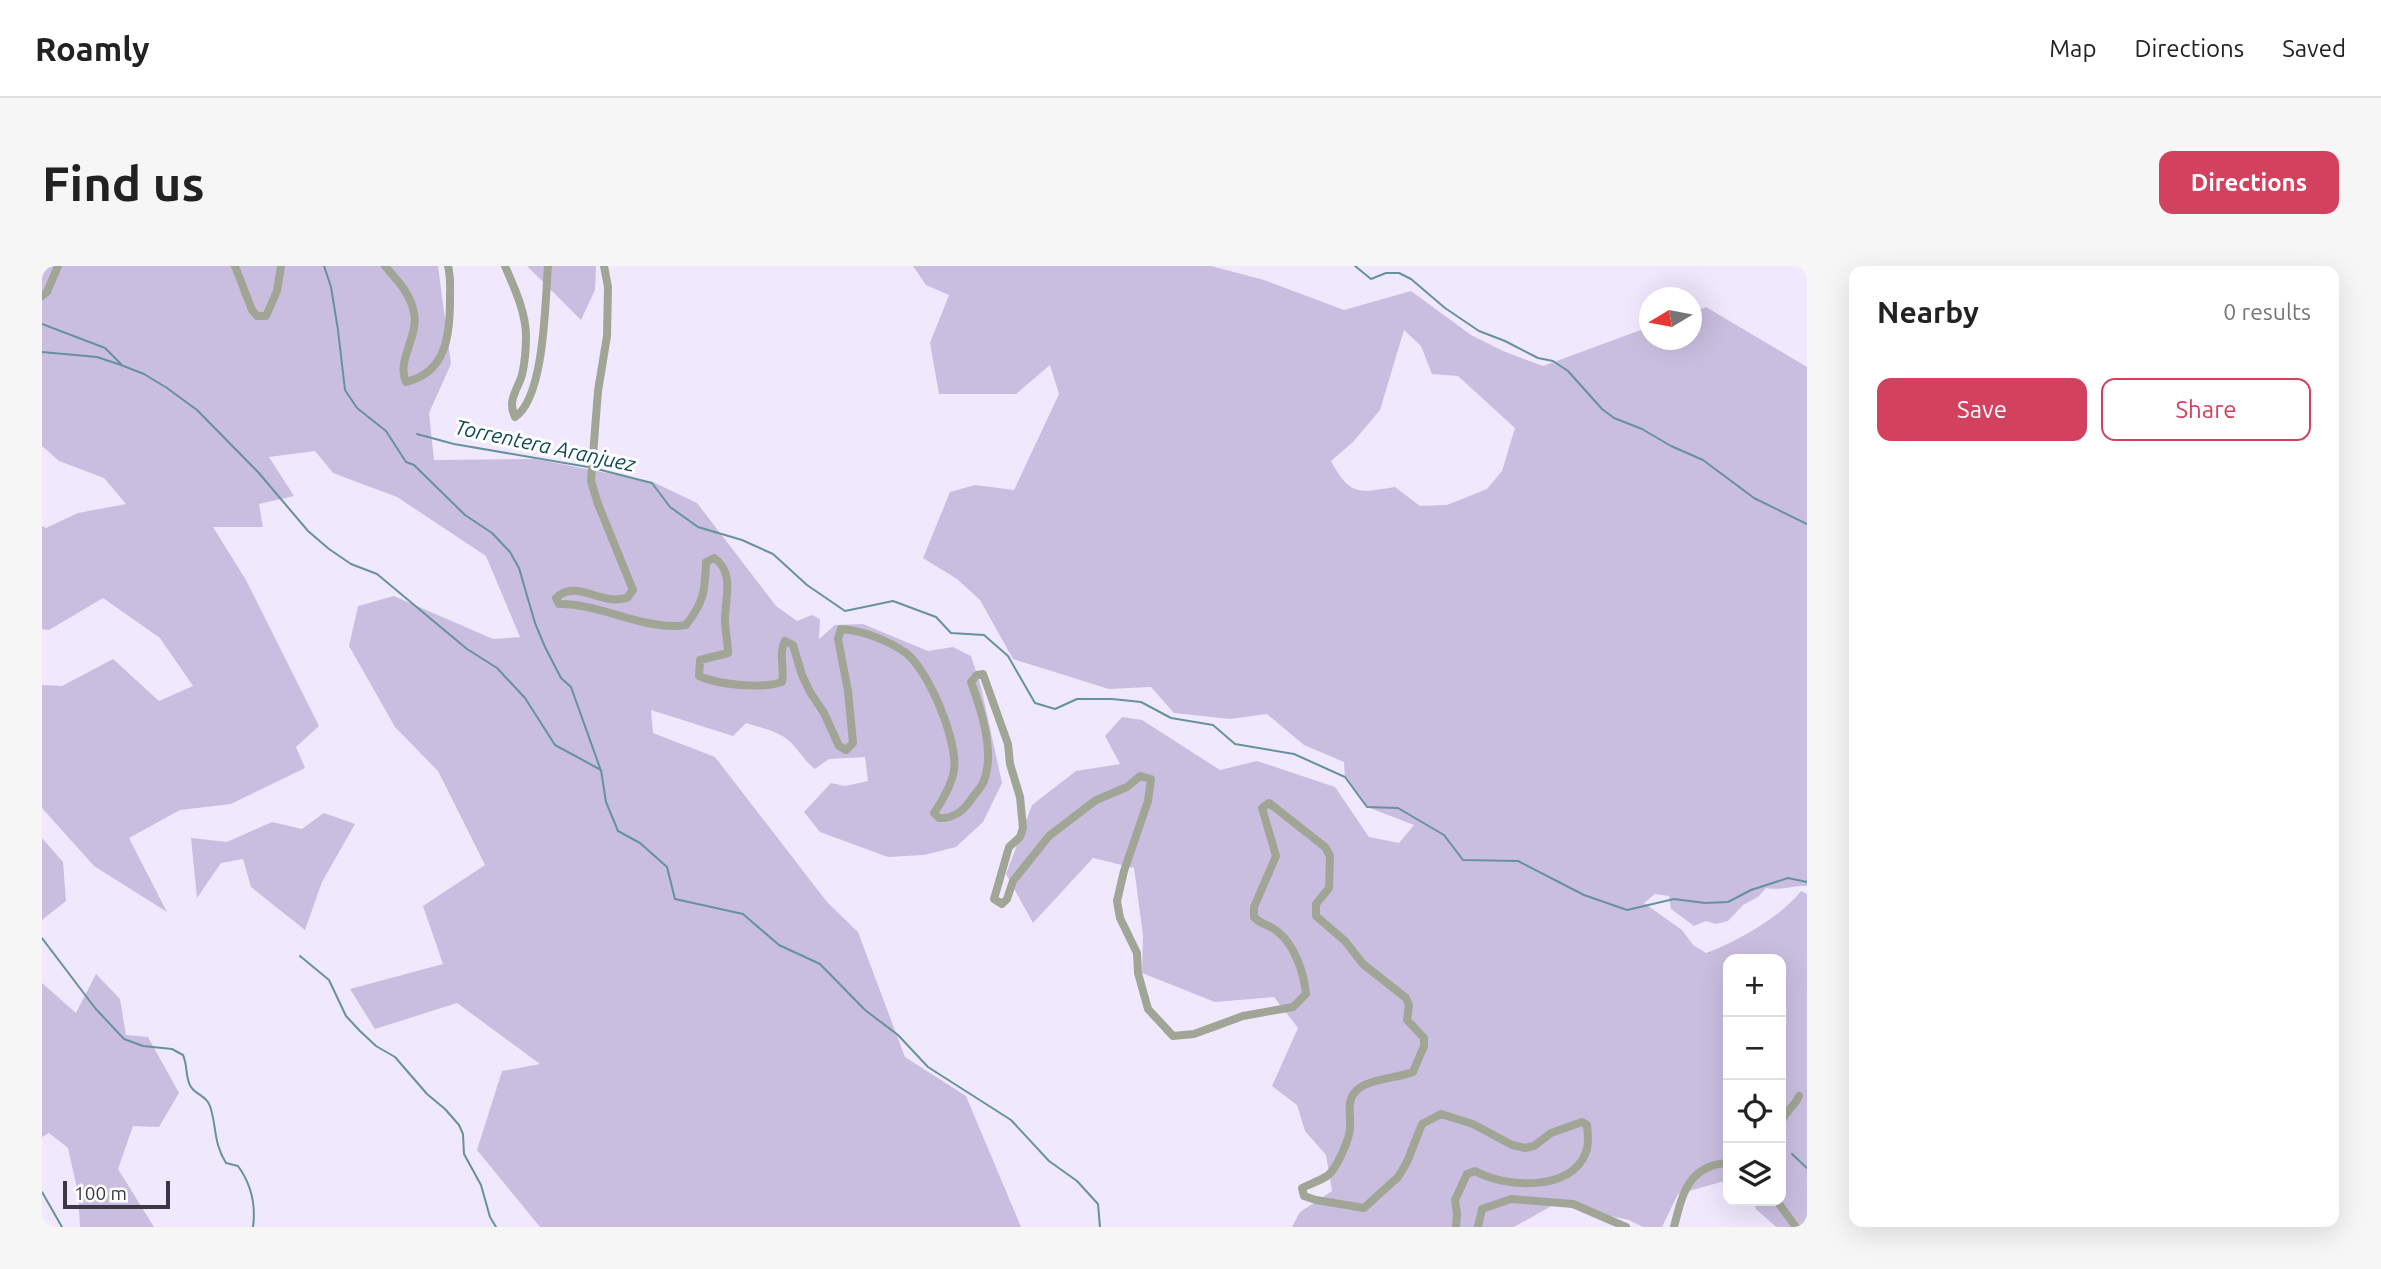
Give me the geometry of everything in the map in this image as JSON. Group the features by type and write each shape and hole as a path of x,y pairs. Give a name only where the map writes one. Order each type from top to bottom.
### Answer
{"street":[{"path":"42,296 47,292 58,266"},
{"path":"235,266 252,310 257,316 267,316 277,291 281,266"},
{"path":"385,266 405,290 414,311 415,326 402,373 406,382 416,380 429,372 445,349 450,307 448,266"},
{"path":"505,266 519,301 527,333 521,377 513,394 511,408 515,417 522,412 527,402 540,364 548,266"},
{"path":"604,266 608,286 607,336 598,391 591,481 633,590 627,598 611,600 574,590 562,592 556,598 559,604 592,608 622,617 676,626 686,625 698,609 705,590 706,562 714,558 723,564 728,579 725,622 728,653 700,660 699,676 710,681 768,687 782,682 784,672 781,648 785,641 793,645 810,692 824,713 839,746 846,750 853,743 848,691 838,639 841,629 853,630 894,646 917,664 948,724 955,755 954,773 934,813 939,818 949,819 967,806 984,782 988,753 986,731 971,682 977,675 983,674 1008,744 1010,764 1020,797 1023,828 1020,837 1009,847 996,888 994,899 1002,904 1007,899 1013,881 1048,836 1096,800 1127,787 1140,776 1151,779 1148,801 1117,901 1120,918 1136,953 1138,973 1148,1009 1173,1036 1194,1034 1242,1016 1293,1007 1306,994 1305,983 1289,944 1278,931 1260,923 1254,917 1254,907 1276,856 1262,808 1269,803 1325,846 1331,856 1329,888 1316,904 1316,916 1345,941 1363,964 1406,998 1409,1005 1407,1020 1424,1038 1424,1046 1413,1072 1367,1084 1355,1091 1348,1109 1351,1126 1348,1140 1329,1175 1302,1188 1304,1196 1364,1208 1398,1177 1422,1124 1441,1114 1473,1124 1513,1145 1525,1148 1534,1146 1551,1133 1572,1124 1582,1122 1587,1125 1587,1150 1579,1164 1567,1175 1515,1184 1488,1178 1475,1171 1467,1174 1455,1200 1456,1227"},
{"path":"1786,1112 1799,1096"},
{"path":"1674,1227 1681,1196 1698,1172 1723,1164"},
{"path":"1478,1227 1482,1209 1511,1199 1573,1204 1626,1227"},
{"path":"1781,1206 1796,1227"}],"shaded area":[{"path":"42,266 438,266 451,364 429,413 434,460 535,459 653,482 697,503 776,606 797,621 812,615 820,619 819,639 835,625 863,624 928,651 953,647 971,656 981,687 1002,783 983,822 956,847 924,855 888,857 820,832 804,812 831,783 845,786 868,781 865,757 829,759 815,769 788,740 768,730 746,723 733,736 651,710 653,733 715,757 827,902 858,932 905,1057 966,1096 1021,1227 540,1227 477,1150 502,1071 540,1064 457,1003 375,1029 350,989 443,964 423,906 485,865 438,771 395,727 349,646 358,606 394,596 493,639 520,637 486,556 397,497 333,473 315,451 269,457 294,496 259,504 263,527 213,527 246,580 319,726 296,747 305,768 231,804 180,810 129,838 167,912 94,866 42,808 42,685 62,686 113,659 159,701 193,686 160,638 103,598 49,630 42,629 42,526 46,528 78,513 126,504 104,478 59,461 42,446"},
{"path":"527,266 596,266 595,290 581,320"},
{"path":"913,266 1211,266 1264,280 1344,310 1411,291 1471,335 1543,366 1639,331 1639,350 1702,350 1702,308 1706,307 1807,367 1807,886 1766,888 1758,897 1743,905 1728,921 1716,924 1706,921 1694,926 1671,909 1669,896 1655,894 1644,903 1682,930 1693,945 1706,953 1757,928 1782,910 1801,891 1807,894 1807,1227 1776,1227 1755,1206 1786,1206 1786,954 1723,954 1723,1182 1678,1194 1662,1227 1643,1227 1629,1220 1555,1204 1514,1227 1292,1227 1300,1212 1332,1191 1326,1155 1305,1131 1297,1105 1272,1086 1298,1028 1274,997 1215,1002 1142,973 1143,935 1134,868 1093,858 1033,923 1006,874 1032,805 1076,771 1120,764 1105,736 1122,717 1142,720 1220,770 1257,761 1335,787 1369,837 1399,843 1414,825 1367,807 1345,777 1344,762 1304,745 1267,714 1230,719 1174,713 1151,687 1109,689 1013,659 980,600 957,579 923,558 950,492 975,485 1014,490 1059,394 1050,365 1016,394 939,394 930,343 949,295 926,285","holes":["1404,330 1421,346 1432,374 1458,376 1515,428 1502,471 1487,489 1447,505 1420,506 1395,487 1364,491 1350,486 1331,461 1353,442 1380,410"]},
{"path":"324,813 355,824 322,882 305,930 251,887 243,859 221,863 197,898 191,838 227,842 272,822 302,829"},
{"path":"42,838 63,862 66,901 42,920"},
{"path":"96,974 120,999 126,1035 148,1037 179,1093 159,1127 133,1126 118,1169 154,1227 80,1227 78,1193 68,1148 49,1133 42,1137 42,983 76,1013"}],"waterway":[{"path":"324,266 331,287 345,390 357,408 386,431 406,462 414,465 465,515 492,533 510,552 519,568 545,647 561,678 571,687 600,768"},
{"path":"1355,266 1371,279 1386,273 1399,273 1411,279 1445,308 1479,331 1538,358 1553,361 1568,371 1602,409 1614,418 1703,460 1754,498 1807,524"},
{"path":"42,324 105,348 121,364"},
{"path":"42,352 97,357 121,365 144,374 197,410 258,472 308,531 351,564 377,574 467,649 497,668 525,698 555,745 601,770 606,802 618,831 640,843 667,867 675,899 743,914 779,945 820,964 865,1010 898,1035 928,1067 1011,1120 1049,1161 1077,1181 1098,1204 1100,1227"},
{"name":"Torrentera Aranjuez","path":"417,434 454,444 588,467"},
{"name":"Torrentera Aranjuez","path":"597,469 652,483 670,507 698,527 742,540 773,554 807,585 845,611 893,601 936,617 951,633 984,635 1008,656 1035,703 1055,709 1077,699 1141,702 1171,718 1213,725 1235,744 1294,754 1345,777 1367,807 1398,808 1444,835 1463,860 1518,861 1584,895 1627,910 1674,899 1705,903 1728,902 1751,890 1788,878 1807,882"},
{"path":"42,938 95,1008 124,1039 143,1046 172,1049 183,1055 189,1083 210,1106 222,1155 226,1163 238,1166 249,1187 253,1203 253,1227"},
{"path":"300,956 329,980 346,1016 360,1031 376,1046 395,1057 459,1125 463,1134 464,1154 481,1185 490,1217 496,1227"},
{"path":"1792,1154 1807,1168"},
{"path":"42,1192 62,1227"}]}
